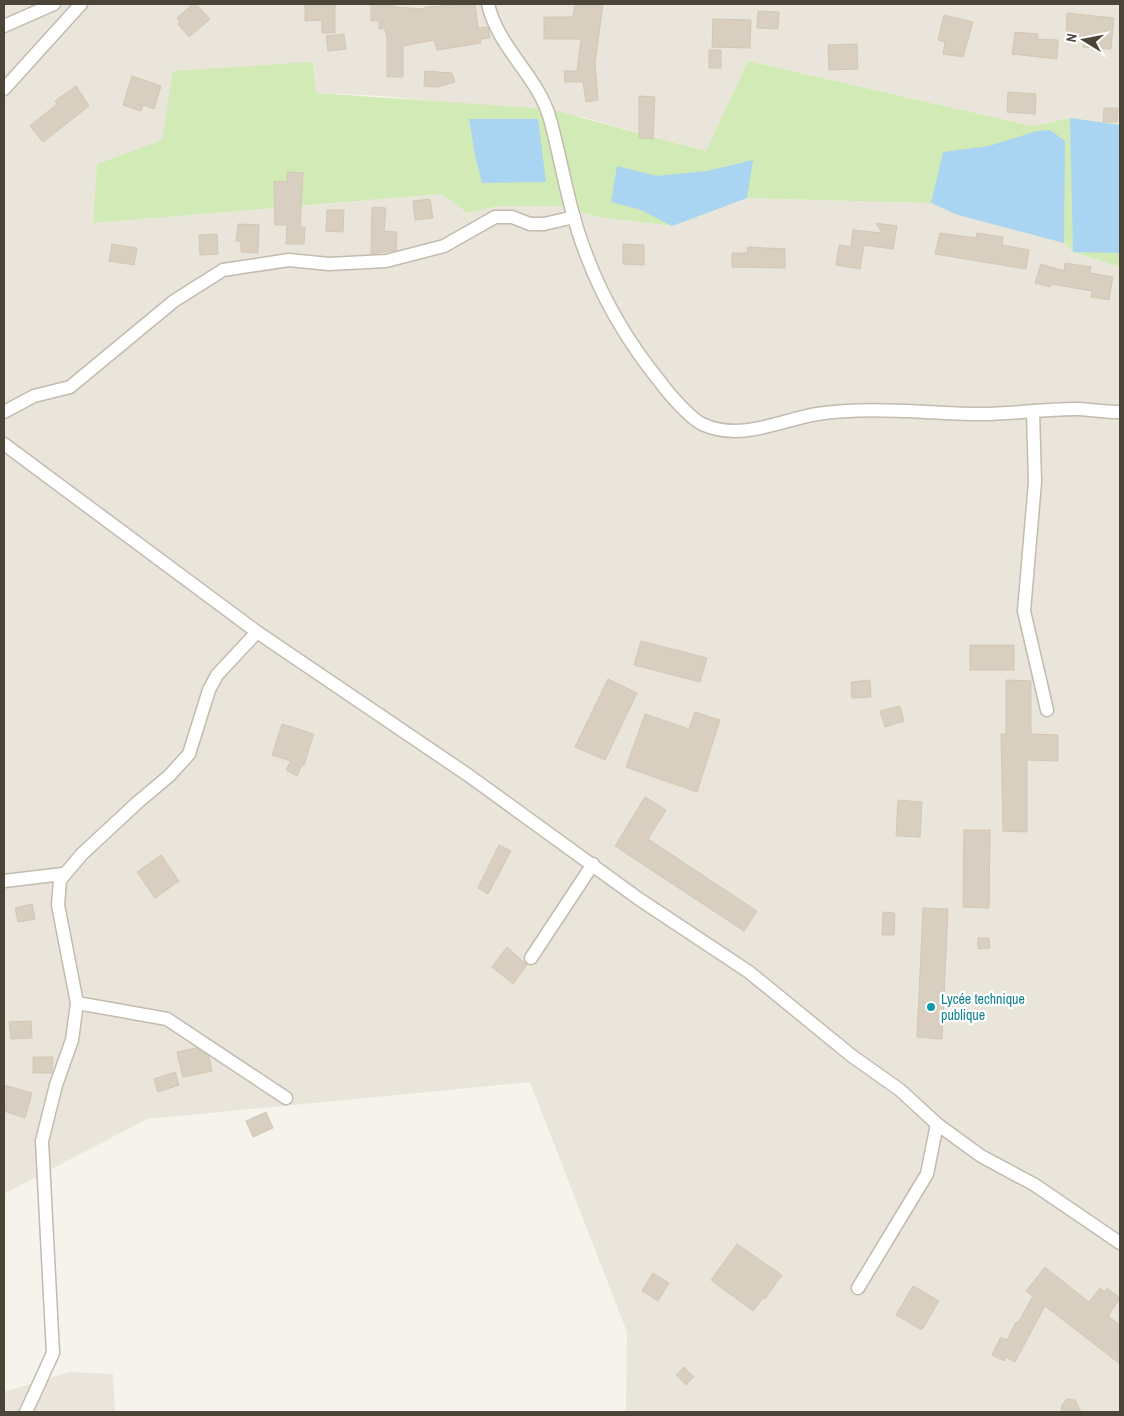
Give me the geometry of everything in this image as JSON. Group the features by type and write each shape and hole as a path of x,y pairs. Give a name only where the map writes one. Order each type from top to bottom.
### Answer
{"street":[{"path":"4,26 54,4"},
{"path":"4,89 81,4"},
{"path":"488,4 499,33 536,88 549,115 574,217 586,254 604,295 646,365 669,394 701,424 721,429 762,429 815,414 838,412 910,410 999,414 1081,409 1120,412"},
{"path":"4,412 34,396 70,387 174,301 223,270 289,260 329,264 386,261 444,246 495,217 512,217 530,224 544,224 574,217"},
{"path":"1033,411 1035,482 1024,611 1047,710"},
{"path":"4,444 257,632 468,775 639,899 756,977 852,1056 900,1090 937,1124 981,1156 1035,1185 1120,1243"},
{"path":"26,1412 53,1353 42,1141 56,1085 72,1040 77,1003 58,905 59,887 63,874 106,830 183,761 194,742 209,690 217,675 257,632"},
{"path":"530,958 593,864"},
{"path":"4,881 63,874"},
{"path":"77,1003 167,1019 286,1098"},
{"path":"858,1288 927,1174 937,1124"}],"shaded area":[{"path":"4,4 1120,4 1120,125 1070,118 1032,126 748,61 706,151 582,117 384,96 316,93 313,62 162,140 97,164 94,223 442,194 467,213 498,206 556,206 598,217 672,226 747,198 931,203 958,215 1064,243 1073,252 1120,267 1120,1412 626,1412 627,1332 530,1082 147,1119 4,1194"},
{"path":"70,1372 113,1374 115,1412 4,1412 4,1392"}],"green space":[{"path":"748,61 1032,126 1070,118 1120,125 1120,267 1073,252 1064,243 958,215 931,203 747,198 672,226 598,217 556,206 498,206 467,213 442,194 93,223 97,164 162,140 173,71 313,62 316,93 549,109 706,151"}],"water":[{"path":"1070,118 1120,125 1120,253 1073,252"},
{"path":"469,119 538,119 546,182 482,183"},
{"path":"1050,130 1065,141 1064,243 958,215 931,203 943,152 989,146 1037,131"},
{"path":"753,160 747,198 672,226 641,210 611,202 617,166 657,176 707,171"}],"building":[{"path":"193,4 196,4 210,19 189,37 178,24 180,22 177,18"},
{"path":"335,4 335,33 322,33 322,20 305,21 305,5"},
{"path":"371,4 394,4 394,7 425,9 425,7 475,4 478,28 488,27 490,38 480,39 481,43 437,50 434,40 403,46 403,77 387,77 387,38 385,29 379,29 379,21 371,21"},
{"path":"575,4 603,4 595,63 598,100 586,102 583,82 565,82 564,71 577,71 581,39 544,39 544,17 573,17"},
{"path":"758,11 779,12 778,29 757,28"},
{"path":"1067,13 1114,18 1111,49 1083,47 1083,39 1066,38"},
{"path":"944,15 973,22 963,57 943,54 945,42 938,40"},
{"path":"713,19 751,20 750,48 712,47"},
{"path":"1015,32 1038,34 1037,39 1058,40 1057,59 1012,54"},
{"path":"344,34 346,49 328,51 326,36"},
{"path":"857,44 858,69 829,70 828,45"},
{"path":"709,50 721,50 721,68 709,68"},
{"path":"425,71 452,73 455,82 437,87 424,86"},
{"path":"132,76 161,86 154,109 143,105 141,111 123,105"},
{"path":"76,86 89,106 43,142 30,126 57,104 55,101"},
{"path":"1008,92 1036,94 1035,114 1007,112"},
{"path":"639,96 655,97 653,139 639,138"},
{"path":"1104,108 1118,108 1117,122 1103,122"},
{"path":"287,172 303,173 300,227 305,227 304,244 286,244 287,225 275,225 274,181 287,182"},
{"path":"430,199 433,218 415,220 413,201"},
{"path":"372,207 386,208 384,231 397,232 396,250 371,254"},
{"path":"327,210 344,210 343,232 326,231"},
{"path":"876,223 897,226 893,249 864,245 860,269 836,265 839,245 851,247 853,230 882,233"},
{"path":"238,224 259,225 258,253 241,252 241,241 236,241"},
{"path":"940,233 976,238 977,233 1003,237 1002,245 1029,250 1026,269 935,254"},
{"path":"217,234 218,254 200,255 199,235"},
{"path":"112,244 137,248 134,265 109,261"},
{"path":"623,244 644,245 644,265 623,264"},
{"path":"748,247 785,249 785,268 732,267 732,253 747,253"},
{"path":"1065,263 1091,267 1090,273 1113,277 1109,300 1091,297 1092,291 1051,284 1050,287 1035,283 1041,264 1064,271"},
{"path":"641,641 707,658 700,682 634,665"},
{"path":"970,645 1014,645 1014,670 970,670"},
{"path":"608,679 637,693 605,760 575,747"},
{"path":"870,680 871,697 852,698 851,682"},
{"path":"1006,680 1031,681 1031,734 1058,735 1058,761 1027,760 1027,832 1003,831 1001,734 1006,734"},
{"path":"900,706 904,721 885,727 880,711"},
{"path":"695,712 720,720 697,792 626,767 645,714 689,729"},
{"path":"282,724 314,734 304,765 302,765 297,776 286,770 291,761 272,755"},
{"path":"645,797 666,810 648,839 757,911 744,931 615,846"},
{"path":"898,800 922,802 920,837 896,836"},
{"path":"964,830 990,830 989,908 963,907"},
{"path":"499,845 511,851 488,894 478,888"},
{"path":"161,855 179,881 155,898 137,872"},
{"path":"32,904 35,919 18,922 15,908"},
{"path":"923,908 948,909 942,1039 917,1037"},
{"path":"883,912 895,913 894,935 882,935"},
{"path":"978,938 989,938 990,948 978,949"},
{"path":"507,947 527,965 513,984 492,967"},
{"path":"31,1021 32,1038 11,1039 9,1022"},
{"path":"196,1048 209,1056 212,1071 183,1077 177,1052"},
{"path":"33,1057 53,1057 52,1073 33,1073"},
{"path":"175,1072 179,1085 158,1092 154,1079"},
{"path":"4,1085 32,1093 25,1118 4,1111"},
{"path":"266,1112 273,1128 253,1137 246,1121"},
{"path":"737,1244 782,1275 765,1299 763,1298 753,1311 711,1280"},
{"path":"1045,1267 1089,1302 1100,1288 1105,1292 1107,1288 1120,1298 1108,1316 1120,1325 1120,1364 1045,1306 1015,1362 1006,1357 1004,1361 992,1355 1001,1337 1007,1340 1016,1322 1018,1323 1033,1296 1026,1291"},
{"path":"653,1273 669,1283 658,1301 642,1291"},
{"path":"913,1286 939,1301 922,1330 896,1315"},
{"path":"684,1367 694,1377 686,1385 676,1375"},
{"path":"1067,1399 1075,1400 1081,1412 1061,1412 1062,1405"}],"place":[{"name":"Lycée technique publique","path":"931,1007"}]}
